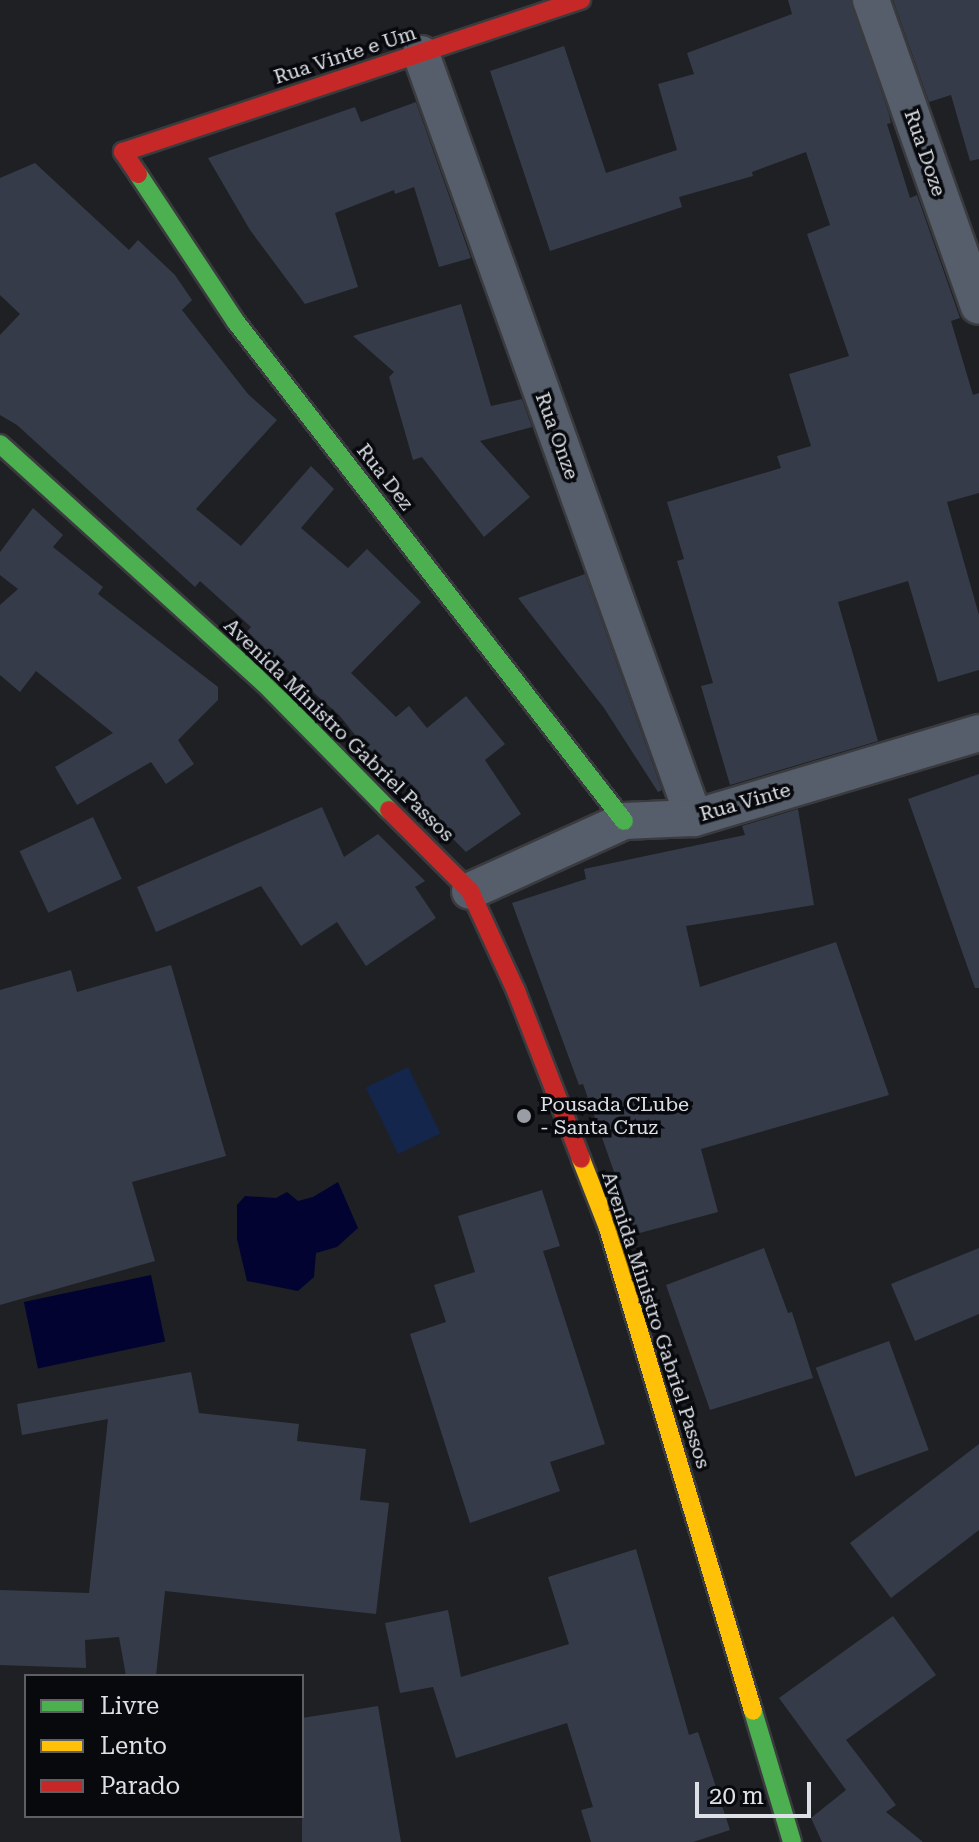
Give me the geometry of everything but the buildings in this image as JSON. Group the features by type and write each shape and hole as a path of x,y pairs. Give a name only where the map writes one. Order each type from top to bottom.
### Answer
{"main road":[{"name":"Rua Vinte e Um","path":"123,152 581,0"},
{"name":"Rua Dez","path":"123,152 236,322 624,821"},
{"name":"Avenida Ministro Gabriel Passos","path":"0,444 264,683 470,891 516,991 608,1228 792,1842"}],"street":[{"name":"Rua Doze","path":"871,0 979,306"},
{"name":"Rua Onze","path":"421,54 694,818"},
{"name":"Rua Vinte","path":"470,891 624,821 694,818 979,733"}],"shaded area":[{"path":"408,1067 440,1134 398,1154 366,1088"},
{"path":"338,1182 358,1228 337,1247 316,1253 314,1277 298,1291 247,1281 237,1239 237,1205 245,1196 276,1198 287,1192 298,1201 313,1197"},
{"path":"151,1275 165,1342 38,1369 24,1302"}],"traffic: fast":[{"path":"138,174 236,322 624,821"},
{"path":"0,444 264,683 389,810"},
{"path":"753,1711 792,1842"}],"traffic: slow":[{"path":"581,1159 608,1228 753,1711"}],"traffic: jam":[{"path":"138,174 123,152 581,0"},
{"path":"389,810 470,891 516,991 581,1159"}],"place":[{"name":"Pousada CLube - Santa Cruz","path":"524,1116"}]}
